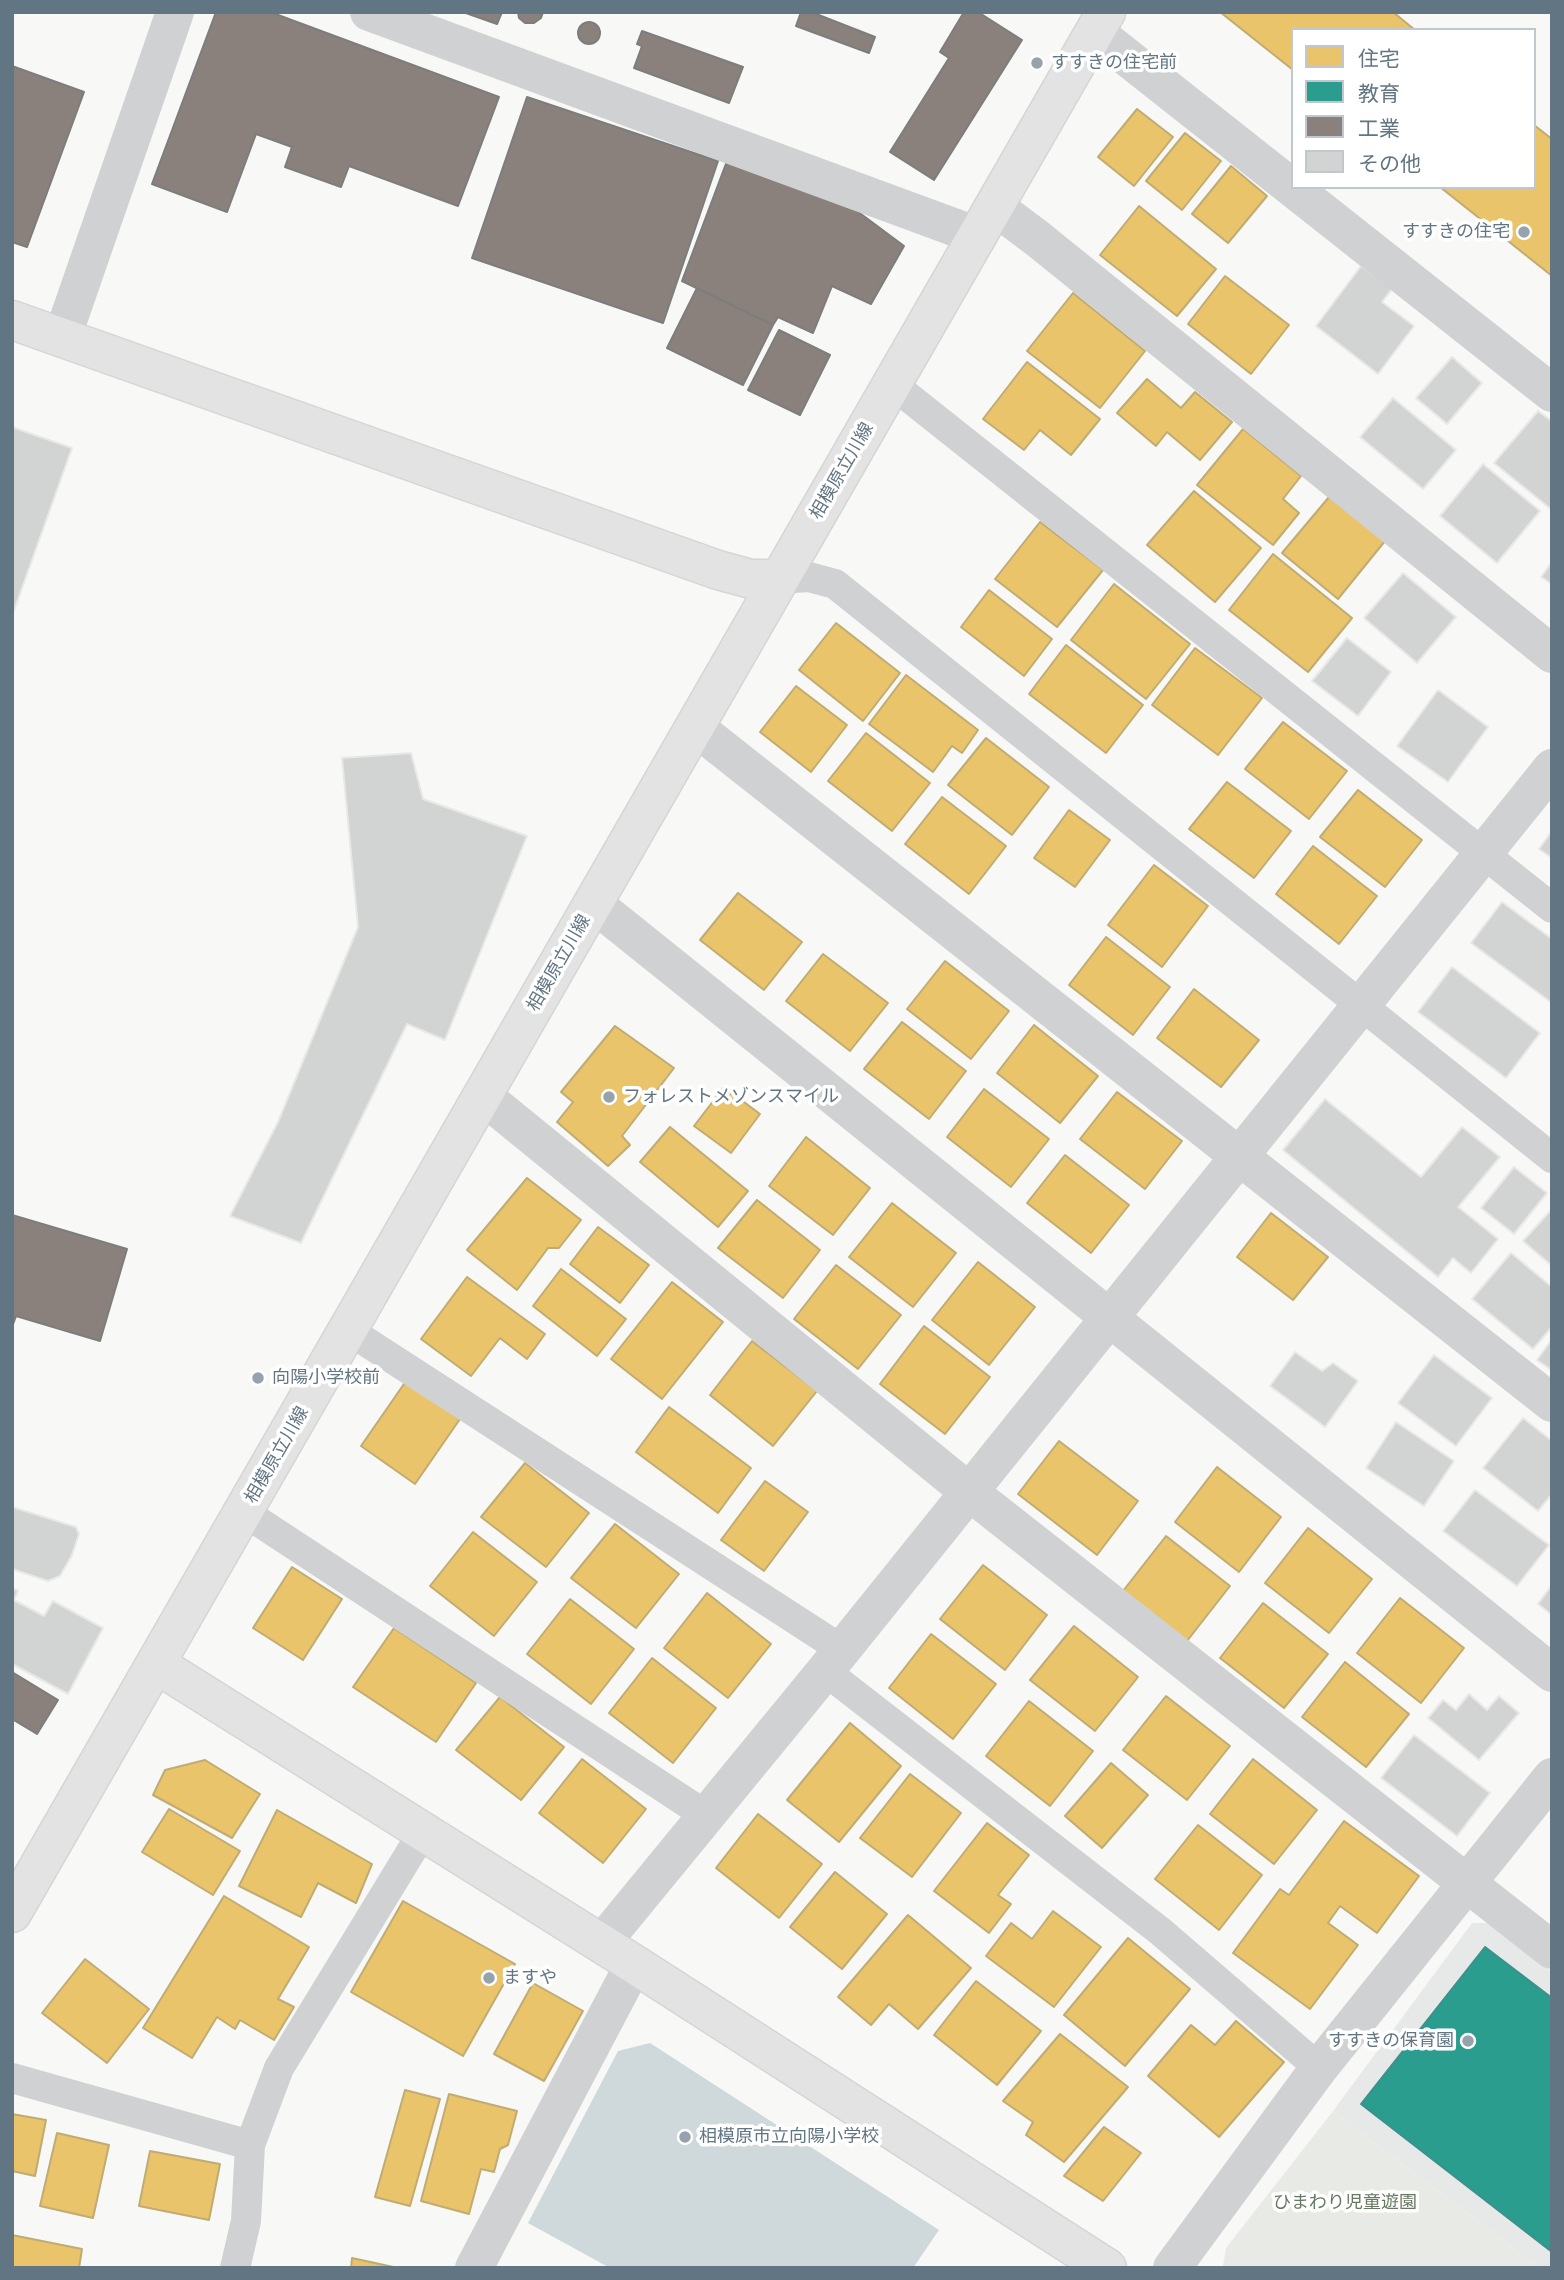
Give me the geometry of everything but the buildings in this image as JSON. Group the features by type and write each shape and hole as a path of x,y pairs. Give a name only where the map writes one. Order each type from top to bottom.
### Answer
{"main road":[{"name":"相模原立川線","path":"12,1913 1100,22"},
{"path":"12,320 718,570 751,579 779,579"},
{"path":"156,1664 634,1964 1107,2268"}],"street":[{"path":"62,338 175,12"},
{"path":"369,12 986,221 1048,247 1552,654"},
{"path":"1100,22 1291,179"},
{"path":"1303,189 1552,393"},
{"path":"695,727 1552,1403"},
{"path":"601,1944 1552,768"},
{"path":"593,904 1552,1673"},
{"path":"483,1096 968,1491 1552,1950"},
{"path":"1172,2268 1320,2067 1552,1777"},
{"path":"474,2268 634,1964"}],"lane":[{"path":"892,384 1552,908"},
{"path":"779,579 809,577 835,584 1552,1158"},
{"path":"348,1330 833,1660 1320,2067"},
{"path":"244,1512 707,1816"},
{"path":"235,2268 246,2221 250,2145 279,2067 423,1832"},
{"path":"12,2078 250,2145"}],"shaded area":[{"name":"すすきの保育園","path":"1472,1923 1492,1923 1552,1972 1552,2268 1539,2268 1333,2111"},
{"name":"相模原市立向陽小学校","path":"650,2043 939,2230 913,2268 610,2268 528,2223 618,2051"}],"green space":[{"name":"ひまわり児童遊園","path":"1333,2111 1539,2268 1223,2266 1226,2248"}],"place":[{"name":"すすきの住宅前","path":"1037,63"},
{"name":"すすきの住宅","path":"1524,232"},
{"name":"フォレストメゾンスマイル","path":"609,1097"},
{"name":"向陽小学校前","path":"258,1378"},
{"name":"ますや","path":"489,1978"},
{"name":"すすきの保育園","path":"1468,2041"},
{"name":"相模原市立向陽小学校","path":"685,2137"}]}
